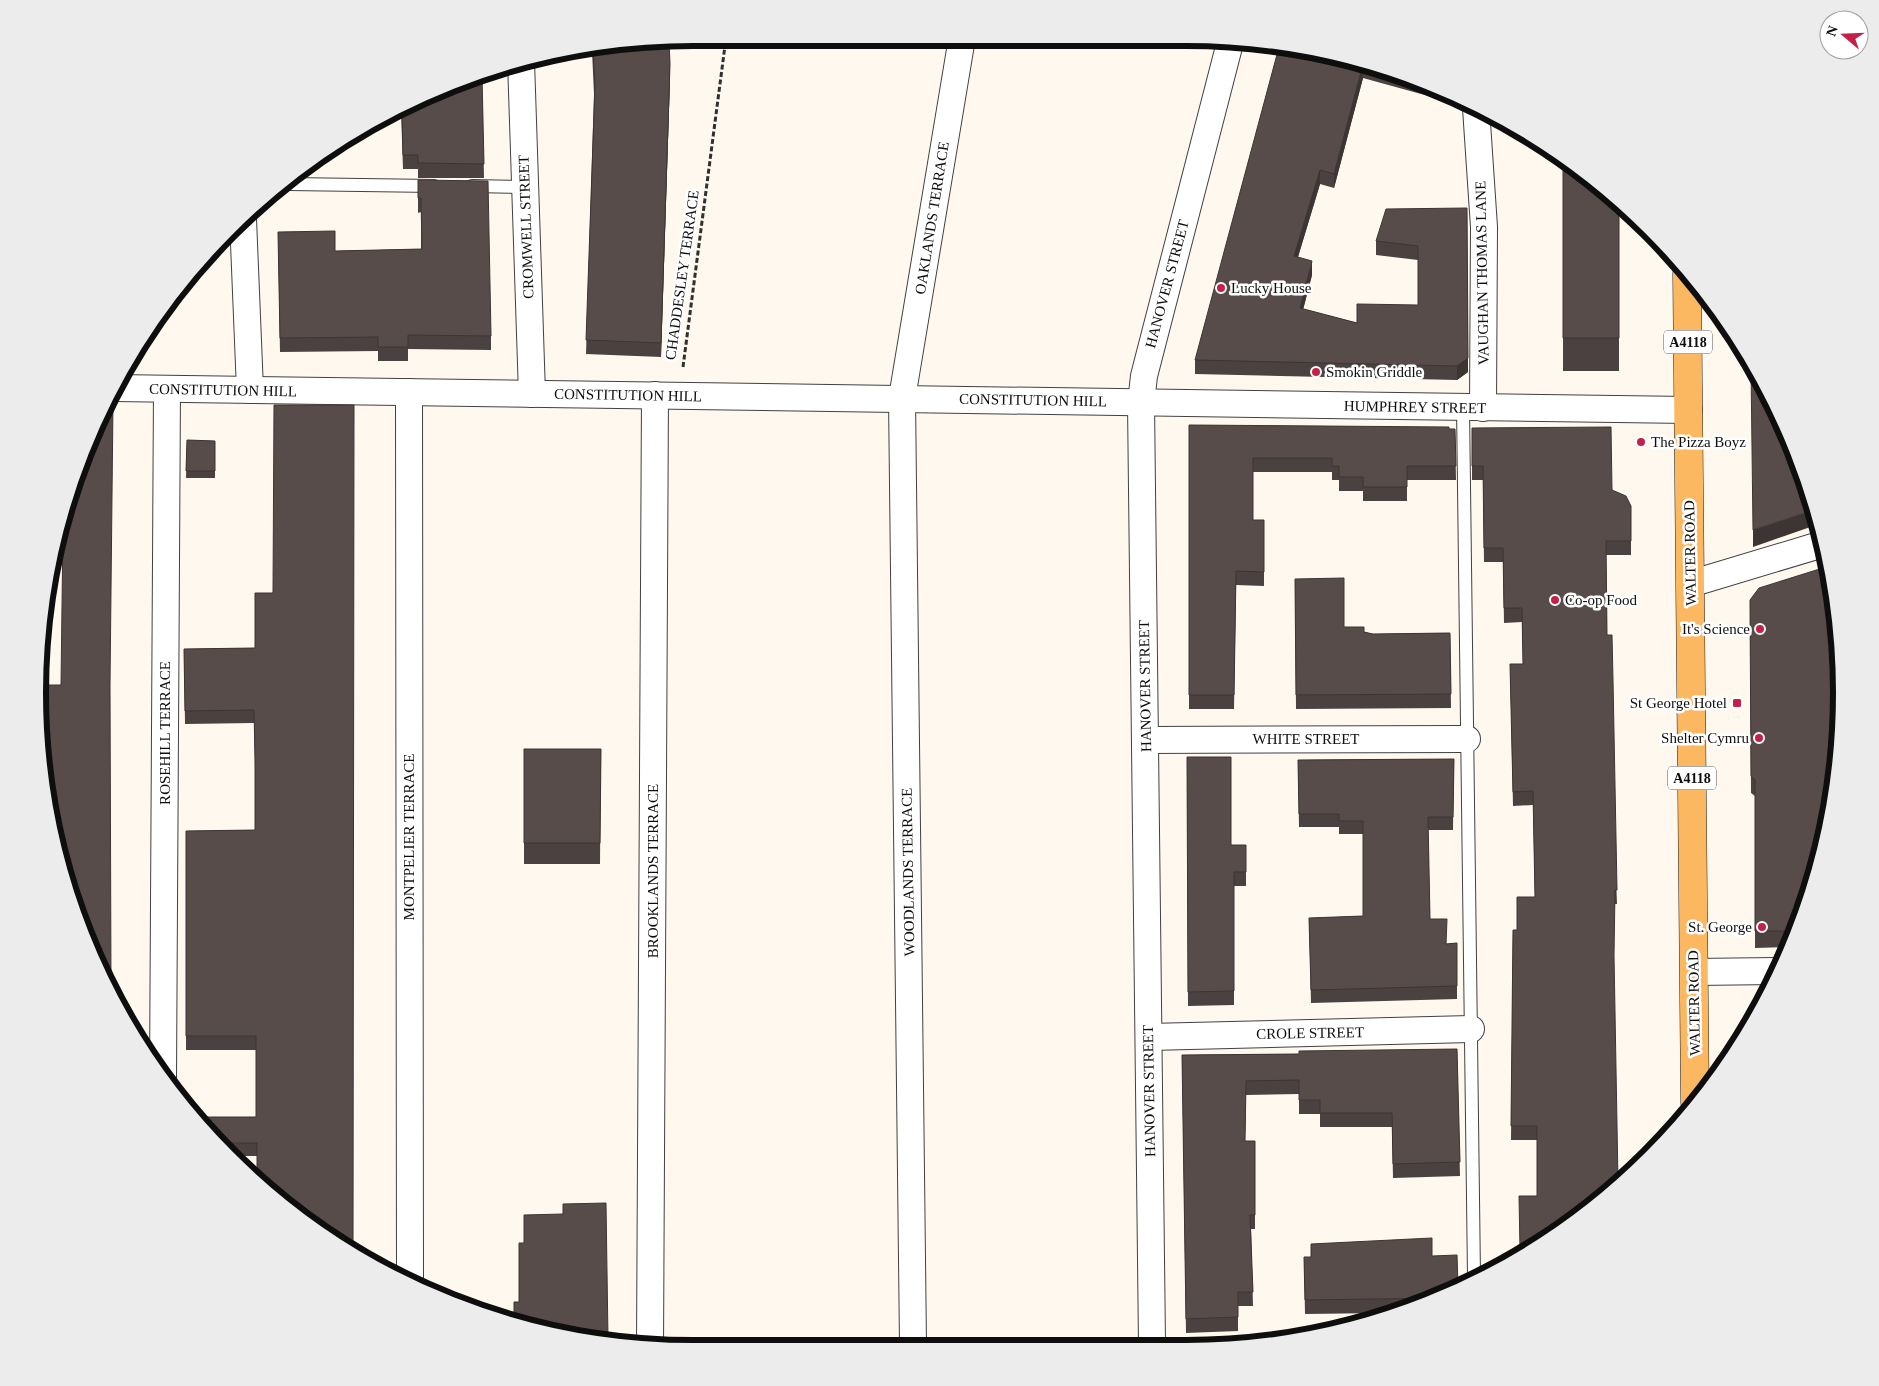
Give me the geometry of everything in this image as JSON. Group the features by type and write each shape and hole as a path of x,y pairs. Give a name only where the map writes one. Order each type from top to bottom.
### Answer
{"main road":[{"name":"WALTER ROAD","path":"1687,285 1696,1091"}],"street":[{"name":"OAKLANDS TERRACE","path":"902,398 961,46"},
{"name":"HANOVER STREET","path":"1152,1340 1142,403 1144,376 1229,48"},
{"name":"CROMWELL STREET","path":"520,70 532,394"},
{"name":"VAUGHAN THOMAS LANE","path":"1473,408 1484,227 1476,115"},
{"path":"243,229 250,390"},
{"name":"CONSTITUTION HILL","path":"123,388 1051,400 1142,403"},
{"name":"ROSEHILL TERRACE","path":"163,1063 166,389"},
{"name":"MONTPELIER TERRACE","path":"409,392 410,1274"},
{"name":"BROOKLANDS TERRACE","path":"650,1338 655,395"},
{"name":"WOODLANDS TERRACE","path":"902,398 913,1340"},
{"name":"HUMPHREY STREET","path":"1142,403 1689,410"},
{"path":"1690,584 1815,546"},
{"name":"WHITE STREET","path":"1145,740 1467,739"},
{"path":"1694,972 1770,971"},
{"name":"CROLE STREET","path":"1149,1037 1471,1029"}],"lane":[{"path":"294,184 525,187"},
{"path":"1473,408 1467,739 1474,1272"}],"path":[{"name":"CHADDESLEY TERRACE","path":"674,368 683,368 725,46"}],"building":[{"path":"669,47 661,343 586,340 595,85 593,55"},
{"path":"1277,53 1361,71 1334,174 1320,170 1294,256 1312,261 1300,308 1357,323 1357,304 1418,305 1418,246 1376,241 1386,209 1467,208 1468,358 1457,366 1195,360"},
{"path":"482,82 484,164 418,163 418,155 403,155 402,116 445,95"},
{"path":"1563,168 1619,214 1619,338 1563,338"},
{"path":"418,180 488,181 491,336 408,335 408,347 378,347 378,337 280,338 278,232 335,231 335,251 422,249 421,198 418,198"},
{"path":"1751,380 1784,445 1807,512 1753,530"},
{"path":"274,405 354,405 353,1243 299,1206 257,1170 257,1143 229,1143 205,1117 256,1117 256,1036 186,1036 186,831 255,830 255,757 254,710 185,711 184,649 255,648 255,593 273,593"},
{"path":"113,407 110,685 111,975 95,941 81,901 68,860 59,819 52,777 46,693 46,685 61,685 63,550 68,526 95,445"},
{"path":"1189,425 1449,427 1449,429 1455,429 1456,466 1407,466 1407,487 1363,487 1363,477 1339,477 1339,466 1332,466 1332,458 1253,458 1253,520 1264,520 1264,572 1236,571 1234,695 1189,695"},
{"path":"1611,427 1612,490 1626,496 1631,506 1631,541 1606,541 1607,635 1612,635 1617,890 1615,890 1614,955 1618,1174 1580,1206 1520,1246 1519,1196 1537,1196 1537,1126 1511,1126 1513,930 1517,930 1517,897 1535,897 1533,791 1513,792 1510,664 1523,664 1522,608 1504,608 1503,548 1484,548 1483,466 1472,466 1472,428"},
{"path":"187,440 215,441 215,471 186,471"},
{"path":"1820,569 1831,651 1833,693 1827,777 1811,860 1788,931 1755,931 1755,780 1751,776 1750,600 1759,588"},
{"path":"1344,578 1344,627 1364,627 1364,632 1373,634 1450,633 1451,694 1296,695 1295,579"},
{"path":"524,749 601,749 600,843 524,843"},
{"path":"1187,757 1231,757 1231,845 1246,845 1246,872 1234,872 1234,991 1188,992"},
{"path":"1454,759 1453,817 1428,817 1430,919 1447,919 1446,944 1457,943 1457,986 1311,990 1309,918 1363,916 1363,821 1339,821 1339,814 1299,814 1298,760"},
{"path":"1457,1049 1460,1162 1393,1164 1392,1113 1320,1113 1320,1100 1299,1100 1299,1080 1246,1081 1245,1141 1255,1141 1255,1215 1250,1215 1253,1292 1238,1292 1238,1317 1186,1319 1182,1055 1299,1054 1299,1051"},
{"path":"606,1203 608,1334 567,1327 514,1314 514,1302 519,1302 519,1243 524,1243 524,1215 563,1214 563,1204"},
{"path":"1432,1238 1432,1256 1457,1255 1458,1280 1413,1298 1305,1300 1304,1257 1311,1257 1311,1244"}],"place":[{"name":"Lucky House","path":"1221,288"},
{"name":"Smokin Griddle","path":"1316,372"},
{"name":"The Pizza Boyz","path":"1641,442"},
{"name":"Co-op Food","path":"1555,600"},
{"name":"It's Science","path":"1760,629"},
{"name":"St George Hotel","path":"1737,703"},
{"name":"Shelter Cymru","path":"1759,738"},
{"name":"St. George","path":"1762,927"}]}
